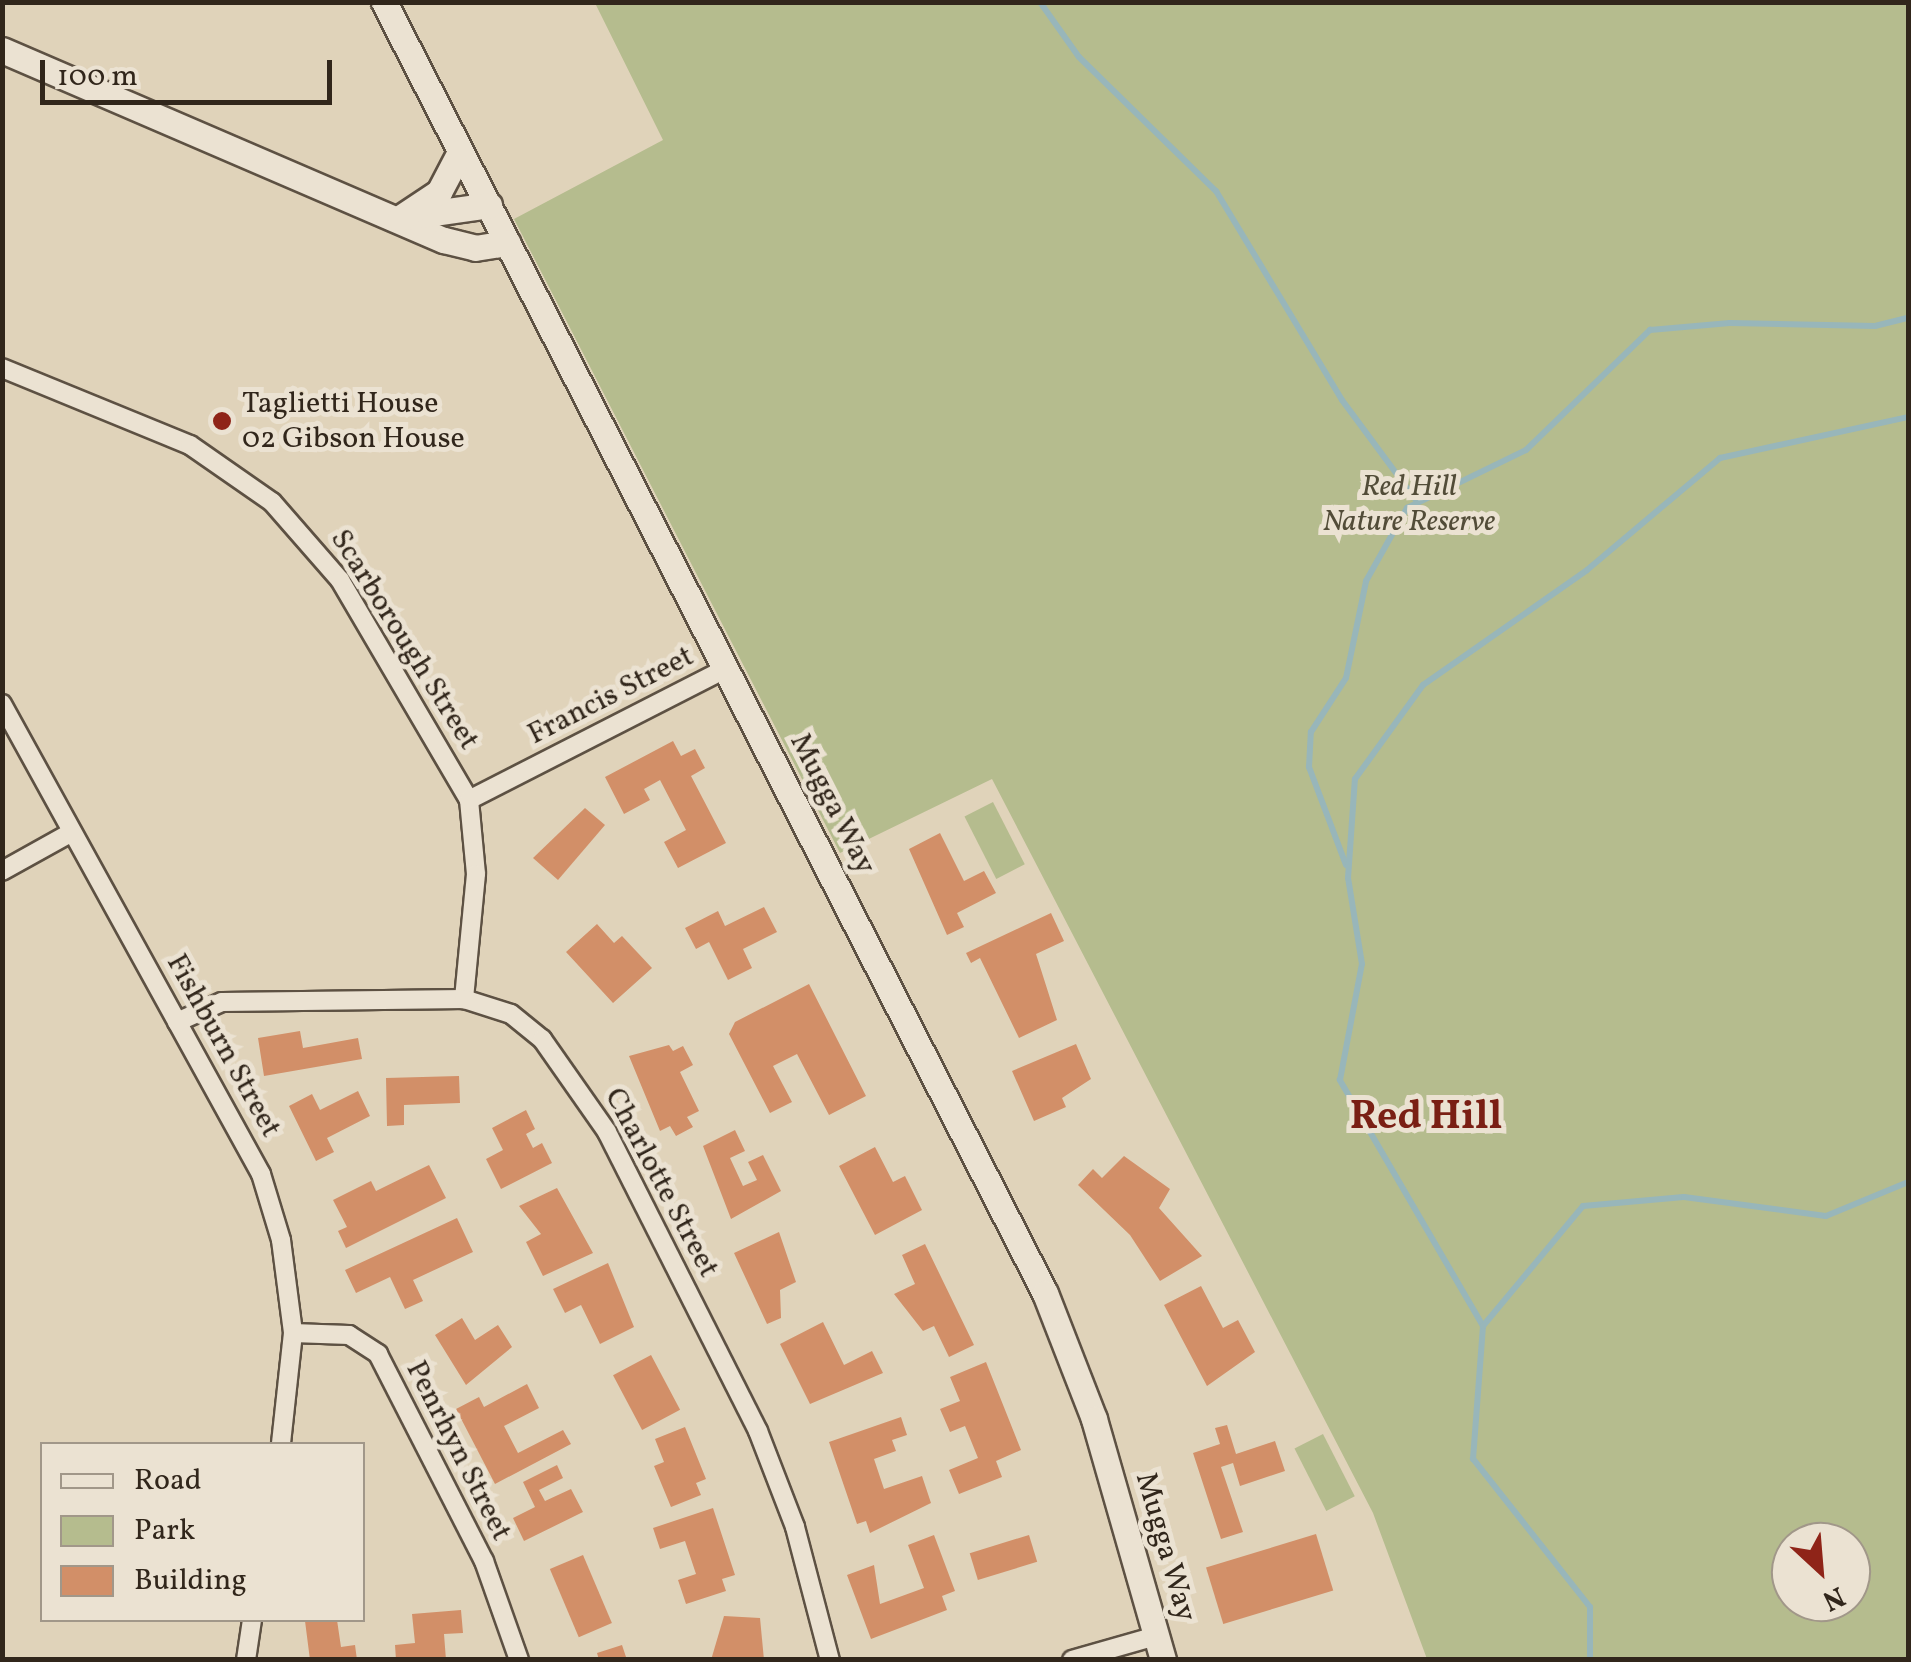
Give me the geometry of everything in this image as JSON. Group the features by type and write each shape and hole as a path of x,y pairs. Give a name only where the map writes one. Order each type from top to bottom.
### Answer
{"main road":[{"name":"Mugga Way","path":"384,2 1044,1294 1094,1418 1160,1648"},
{"path":"2,50 444,240 508,243"},
{"path":"400,218 439,192 460,152"},
{"path":"400,218 488,205"}],"street":[{"name":"Scarborough Street","path":"2,368 190,445 272,502 340,580 469,800 476,874 464,999"},
{"name":"Francis Street","path":"469,800 725,669"},
{"name":"Fishburn Street","path":"2,704 261,1174 281,1240 293,1332 281,1442"},
{"path":"2,871 72,832"},
{"name":"Charlotte Street","path":"177,1022 222,1002 464,999 511,1014 542,1040 607,1132 781,1483 830,1660"},
{"name":"Penrhyn Street","path":"293,1332 348,1335 378,1354 489,1572 519,1660"},
{"path":"246,1660 252,1622"},
{"path":"1072,1660 1160,1648"}],"green space":[{"name":"Red Hill Nature Reserve","path":"595,3 1908,3 1908,1659 1427,1659 1373,1513 992,779 840,853 514,219 663,140"},
{"path":"993,802 1025,864 996,879 964,817"},
{"path":"1323,1434 1355,1496 1326,1511 1294,1449"}],"building":[{"path":"673,741 681,756 695,749 705,768 691,776 726,843 678,868 664,842 686,830 660,780 644,789 650,800 624,814 605,777"},
{"path":"585,808 605,825 558,880 533,858"},
{"path":"940,833 964,881 984,871 996,893 957,913 964,927 947,935 909,849"},
{"path":"764,907 777,932 743,949 752,968 728,980 709,942 696,949 685,928 718,911 725,926"},
{"path":"1051,913 1064,941 1036,954 1057,1020 1019,1038 980,958 971,963 966,953"},
{"path":"597,924 614,943 622,936 652,968 613,1003 566,952"},
{"path":"809,984 866,1096 829,1115 797,1054 773,1066 792,1102 770,1113 729,1034 735,1022"},
{"path":"300,1031 303,1048 358,1038 362,1059 264,1076 258,1038"},
{"path":"1076,1044 1091,1079 1062,1098 1066,1107 1034,1121 1012,1071"},
{"path":"669,1045 673,1051 683,1046 693,1065 680,1072 699,1111 687,1117 693,1127 676,1136 670,1126 660,1131 629,1056"},
{"path":"459,1076 460,1103 404,1105 404,1125 387,1126 386,1078"},
{"path":"358,1091 370,1116 327,1138 334,1152 316,1161 289,1106 312,1094 320,1110"},
{"path":"526,1110 535,1129 526,1134 533,1148 542,1143 552,1163 501,1189 486,1159 503,1150 492,1128"},
{"path":"735,1130 745,1151 730,1158 743,1186 757,1180 748,1162 763,1155 781,1191 731,1219 703,1146"},
{"path":"875,1147 893,1182 905,1176 922,1210 875,1235 839,1166"},
{"path":"1124,1156 1170,1189 1159,1208 1202,1256 1160,1281 1130,1235 1078,1185 1093,1169 1102,1178"},
{"path":"429,1165 446,1198 346,1248 338,1231 347,1227 333,1200 371,1181 376,1191"},
{"path":"557,1188 593,1253 543,1276 526,1242 541,1234 519,1206"},
{"path":"457,1218 473,1252 413,1280 423,1301 405,1309 390,1277 356,1293 345,1270"},
{"path":"779,1232 796,1282 780,1290 781,1318 767,1324 734,1253"},
{"path":"925,1244 974,1345 949,1357 934,1326 923,1331 894,1294 915,1284 902,1255"},
{"path":"608,1263 634,1327 600,1344 581,1305 565,1313 553,1289"},
{"path":"1201,1286 1223,1328 1238,1320 1255,1352 1207,1386 1164,1305"},
{"path":"462,1318 475,1340 498,1325 512,1347 466,1385 435,1335"},
{"path":"823,1322 844,1365 872,1351 883,1373 810,1404 780,1344"},
{"path":"651,1355 680,1410 642,1430 613,1375"},
{"path":"986,1362 1021,1450 996,1461 1002,1477 959,1494 949,1470 978,1458 965,1426 950,1432 940,1409 960,1401 950,1377"},
{"path":"527,1384 539,1408 504,1426 518,1453 563,1430 571,1444 495,1484 456,1409 479,1397 484,1407"},
{"path":"901,1417 907,1435 892,1440 896,1451 874,1459 884,1489 922,1476 931,1503 870,1533 866,1521 857,1524 829,1442"},
{"path":"1227,1425 1236,1454 1275,1441 1285,1471 1240,1486 1233,1463 1221,1467 1243,1532 1221,1539 1193,1453 1220,1444 1215,1428"},
{"path":"685,1427 706,1479 696,1483 701,1495 671,1507 654,1466 664,1462 655,1439"},
{"path":"557,1465 563,1478 539,1490 545,1501 571,1489 583,1512 524,1541 513,1518 535,1507 523,1482"},
{"path":"713,1508 735,1575 722,1579 726,1591 686,1604 678,1580 696,1574 685,1541 660,1549 653,1528"},
{"path":"1316,1534 1333,1590 1223,1624 1206,1568"},
{"path":"934,1535 955,1591 942,1596 947,1610 871,1639 847,1575 874,1565 880,1604 924,1588 908,1545"},
{"path":"1029,1535 1037,1562 978,1580 970,1553"},
{"path":"583,1555 612,1623 579,1637 550,1569"},
{"path":"461,1610 463,1633 444,1634 446,1660 396,1660 395,1645 415,1643 412,1614"},
{"path":"724,1616 760,1618 764,1660 711,1660"},
{"path":"305,1622 337,1622 341,1647 355,1645 357,1660 310,1660"},
{"path":"622,1645 627,1660 599,1660 597,1653"}],"waterway":[{"path":"1040,2 1079,57 1216,191 1342,400 1416,500"},
{"path":"1346,865 1309,767 1311,732 1346,678 1366,581 1407,508 1526,450 1650,330 1730,323 1875,326 1908,318"},
{"path":"1483,1326 1340,1080 1362,964 1348,878 1355,779 1423,685 1587,570 1720,458 1908,417"},
{"path":"1590,1660 1590,1607 1473,1459 1483,1326 1583,1206 1684,1197 1826,1216 1908,1182"}],"place":[{"name":"Taglietti House 02 Gibson House","path":"222,421"}],"district":[{"name":"Red Hill","path":"1426,1118"}]}
